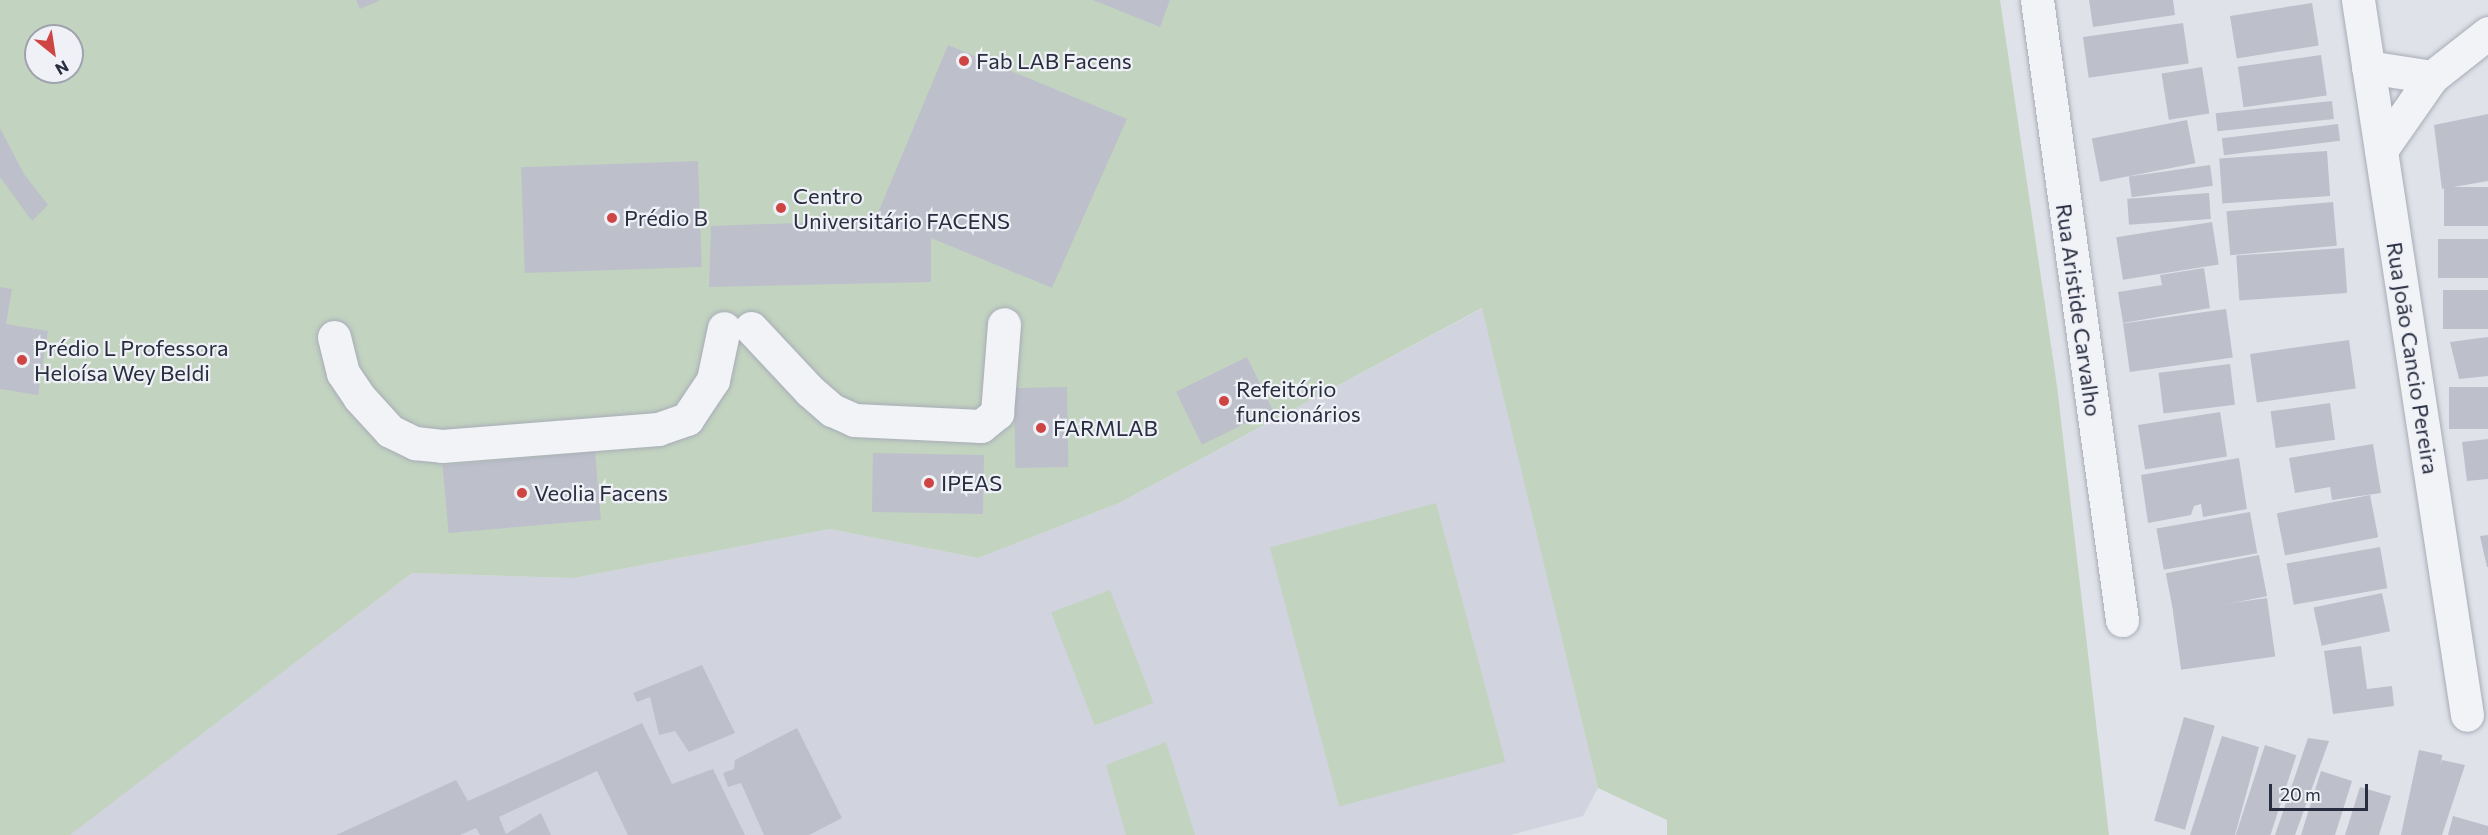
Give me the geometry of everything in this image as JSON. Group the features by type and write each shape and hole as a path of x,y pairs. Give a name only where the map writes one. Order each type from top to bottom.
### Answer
{"street":[{"name":"Rua Aristide Carvalho","path":"2037,0 2122,620"},
{"name":"Rua João Cancio Pereira","path":"2358,0 2467,716"},
{"path":"2381,150 2432,77 2488,33"},
{"path":"2368,67 2432,77"},
{"path":"334,337 343,373 358,397 390,431 415,443 442,446 658,429 687,419 713,380 738,328 839,414 854,420 981,426 997,413 1004,324"}],"shaded area":[{"path":"1483,308 1598,788 1583,816 1511,835 69,835 412,573 574,578 830,529 978,558 1119,503"}],"green space":[{"name":"Centro Universitário FACENS","path":"0,0 2000,0 2057,386 2109,835 1667,835 1667,820 1598,788 1482,308 1119,503 978,558 830,529 574,578 412,573 70,835 0,835"},
{"path":"1436,503 1505,762 1339,806 1270,548"},
{"path":"1110,590 1153,703 1095,726 1051,613"},
{"path":"1166,742 1195,835 1126,835 1106,765"}],"building":[{"path":"356,0 381,0 360,9"},
{"path":"1093,0 1170,0 1160,27"},
{"path":"2089,0 2173,0 2175,15 2093,27"},
{"path":"2312,3 2319,45 2237,58 2230,16"},
{"path":"2183,23 2189,64 2089,78 2083,37"},
{"path":"948,45 1127,119 1052,288 931,238 931,282 709,287 711,226 875,220"},
{"path":"2321,55 2327,96 2244,107 2238,67"},
{"path":"2202,67 2209,113 2169,120 2162,73"},
{"path":"2332,101 2334,119 2218,131 2216,113"},
{"path":"2488,114 2488,181 2442,189 2434,125"},
{"path":"2187,120 2195,163 2100,182 2092,139"},
{"path":"2338,124 2340,141 2224,155 2222,138"},
{"path":"0,128 24,174 48,205 32,221 0,177"},
{"path":"2327,151 2330,196 2222,203 2219,159"},
{"name":"Prédio B","path":"698,161 702,267 525,273 521,167"},
{"path":"2210,165 2213,186 2132,197 2129,176"},
{"path":"2444,187 2488,187 2488,226 2444,226"},
{"path":"2209,193 2211,219 2129,225 2127,199"},
{"path":"2333,202 2337,246 2230,255 2226,211"},
{"path":"2212,222 2219,264 2123,280 2116,237"},
{"path":"2438,239 2488,239 2488,278 2438,278"},
{"path":"2344,248 2347,293 2239,300 2236,256"},
{"path":"2204,268 2210,308 2123,323 2118,292 2162,285 2160,275"},
{"name":"Prédio L Professora Heloísa Wey Beldi","path":"0,287 12,289 6,324 48,331 38,395 0,389"},
{"path":"2443,290 2488,290 2488,329 2443,329"},
{"path":"2226,309 2233,358 2130,372 2123,323"},
{"path":"2488,337 2488,376 2459,379 2450,342"},
{"path":"2349,340 2356,389 2257,402 2250,354"},
{"name":"Refeitório funcionários","path":"1247,357 1273,410 1202,445 1176,392"},
{"path":"2230,364 2235,405 2164,413 2159,373"},
{"name":"FARMLAB","path":"1067,387 1068,467 1015,468 1014,388"},
{"path":"2449,387 2488,387 2488,429 2449,429"},
{"path":"2330,403 2335,440 2276,448 2271,411"},
{"path":"2220,412 2227,456 2145,469 2138,425"},
{"path":"2488,439 2488,479 2467,481 2462,442"},
{"path":"2373,444 2381,493 2332,500 2330,487 2295,493 2289,458"},
{"name":"Veolia Facens","path":"595,452 601,520 449,533 443,465"},
{"name":"IPEAS","path":"873,453 984,455 983,514 872,512"},
{"path":"2239,458 2247,509 2203,517 2201,504 2194,506 2191,515 2148,523 2141,475"},
{"path":"2370,495 2378,537 2285,555 2277,513"},
{"path":"2250,512 2257,553 2164,570 2156,528"},
{"path":"2488,535 2488,567 2487,567 2480,536"},
{"path":"2380,547 2387,588 2294,605 2286,563"},
{"path":"2259,555 2267,596 2174,614 2166,573"},
{"path":"2382,593 2390,631 2322,646 2314,608"},
{"path":"2267,598 2275,656 2181,670 2173,611"},
{"path":"2361,646 2367,689 2392,686 2394,706 2333,714 2324,651"},
{"path":"702,665 735,733 689,752 675,731 659,735 650,697 637,702 633,693"},
{"path":"2184,717 2215,726 2185,830 2154,821"},
{"path":"642,723 672,784 713,769 745,835 628,835 597,771 499,817 506,834 541,813 551,835 480,835 476,828 460,835 336,835 456,780 468,801"},
{"path":"797,728 842,818 809,835 764,835 741,783 728,787 723,773 734,769 735,760"},
{"path":"2222,736 2259,747 2235,835 2190,835"},
{"path":"2308,738 2329,741 2295,835 2275,835"},
{"path":"2265,745 2296,755 2270,835 2236,835"},
{"path":"2419,750 2442,755 2425,835 2401,835"},
{"path":"2442,760 2465,765 2442,835 2418,835"},
{"path":"2321,771 2352,781 2335,835 2301,835"},
{"path":"2360,787 2391,796 2379,835 2345,835"},
{"path":"2453,816 2488,826 2488,835 2448,835"}],"place":[{"name":"Fab LAB Facens","path":"964,61"},
{"name":"Centro Universitário FACENS","path":"781,208"},
{"name":"Prédio B","path":"612,218"},
{"name":"Prédio L Professora Heloísa Wey Beldi","path":"22,360"},
{"name":"Refeitório funcionários","path":"1224,401"},
{"name":"FARMLAB","path":"1041,428"},
{"name":"IPEAS","path":"929,483"},
{"name":"Veolia Facens","path":"522,493"}]}
